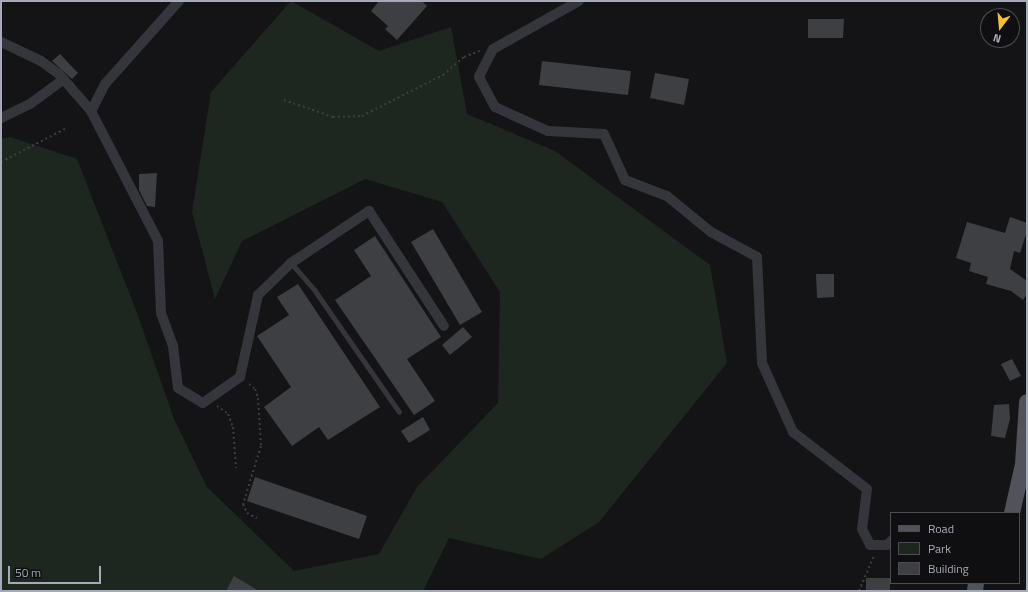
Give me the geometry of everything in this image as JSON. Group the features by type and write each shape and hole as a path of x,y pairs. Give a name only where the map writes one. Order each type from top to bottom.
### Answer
{"main road":[{"path":"1012,512 1023,464 1027,402"}],"street":[{"path":"91,111 105,84 179,1"},
{"path":"579,1 492,49 479,77 495,107 548,131 604,134 625,180 667,196 711,232 758,257 762,363 793,432 867,489 862,529 870,545 887,545 890,542"},
{"path":"1,42 41,61 64,79 91,111 158,241 161,313 173,346 178,388 203,403 240,377 258,295 290,263 369,211 444,326"},
{"path":"1,118 30,104 64,79"}],"lane":[{"path":"290,263 315,291 398,412"}],"path":[{"path":"284,100 334,117 362,116 443,75 464,57 485,49"},
{"path":"1,162 66,129"},
{"path":"240,377 255,389 258,398 261,446 243,504 247,513 257,518"},
{"path":"203,403 207,406 219,406 228,414 233,427 236,468"},
{"path":"859,591 878,545"}],"green space":[{"path":"291,1 379,51 451,27 467,114 555,151 710,265 727,363 599,522 541,559 449,538 423,591 1,591 1,139 10,137 77,159 137,313 174,419 207,487 294,571 379,554 417,487 498,403 500,292 442,202 365,179 242,241 215,299 192,212 211,92"}],"building":[{"path":"379,1 422,1 427,6 397,40 385,29 388,26 371,11"},
{"path":"808,19 844,19 843,38 808,38"},
{"path":"60,54 78,73 72,79 52,61"},
{"path":"542,61 631,71 628,95 539,85"},
{"path":"655,73 689,79 684,105 650,98"},
{"path":"157,173 155,207 147,206 139,190 139,174"},
{"path":"1010,217 1027,223 1027,231 1020,253 1014,251 1010,269 1027,281 1027,294 1023,300 1011,291 986,284 988,277 969,271 971,263 956,258 967,222 1005,233"},
{"path":"433,229 482,312 460,325 411,242"},
{"path":"375,236 441,337 407,359 435,401 414,415 335,300 371,276 354,250"},
{"path":"816,274 834,274 834,297 817,298"},
{"path":"298,284 380,407 328,440 319,427 292,446 264,407 291,387 257,336 289,315 277,297"},
{"path":"463,327 472,337 450,355 442,345"},
{"path":"1012,359 1021,376 1010,381 1001,364"},
{"path":"1009,404 1010,419 1005,438 991,436 994,405"},
{"path":"423,417 430,430 409,443 401,431"},
{"path":"255,477 367,516 359,539 247,501"},
{"path":"234,576 259,591 226,591"},
{"path":"866,578 890,578 890,591 866,591"}]}
